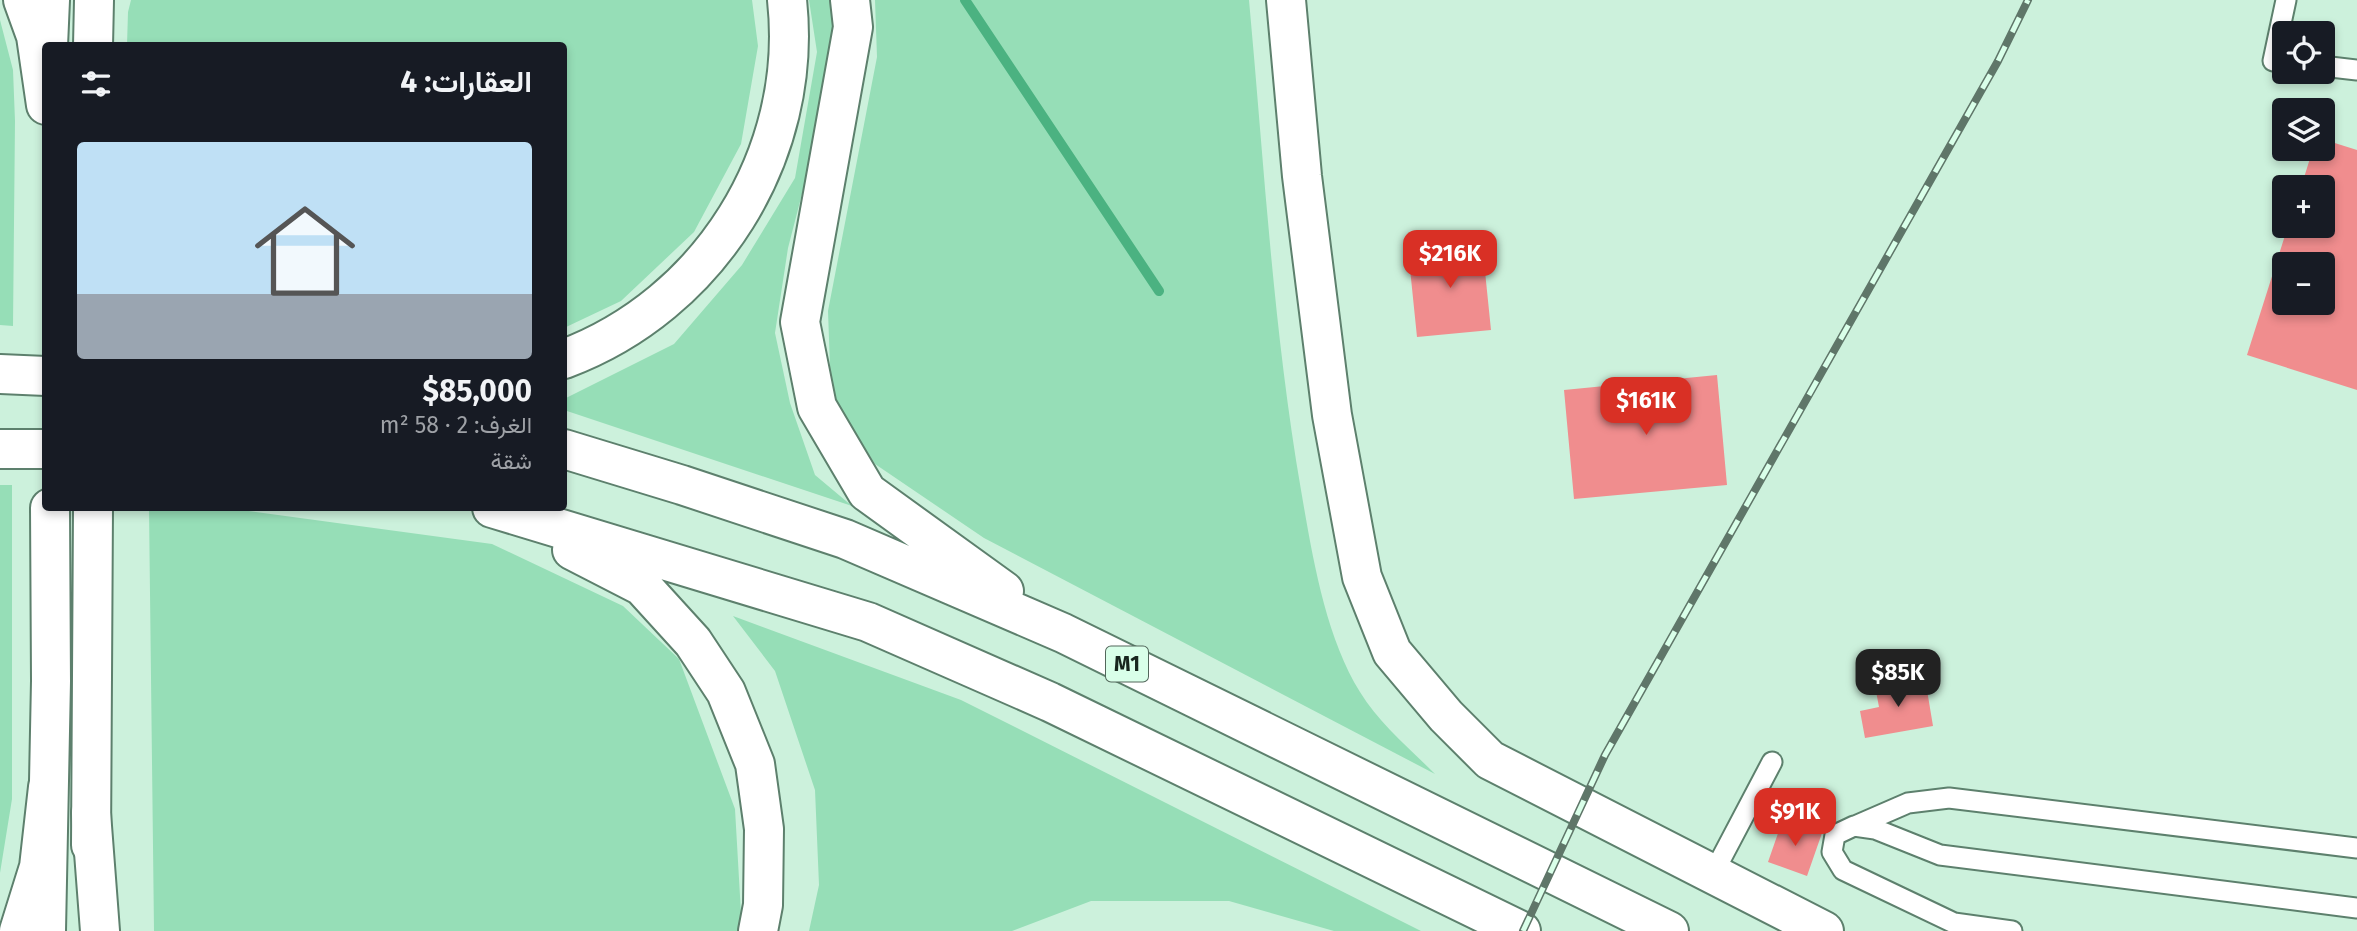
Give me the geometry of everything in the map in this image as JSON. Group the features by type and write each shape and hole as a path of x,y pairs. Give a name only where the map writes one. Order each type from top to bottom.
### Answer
{"main road":[{"path":"23,0 36,36 42,77"},
{"path":"48,42 50,0"},
{"path":"93,42 94,0"},
{"path":"567,358 634,325 676,292 713,253 743,208 766,160 781,109 788,56 787,0"},
{"path":"850,0 853,27 800,322 817,408 867,492 1063,633"},
{"path":"1286,0 1302,176 1332,415 1362,577 1392,652 1446,716 1490,760 1824,931"},
{"path":"0,374 42,376"},
{"path":"0,449 42,449"},
{"name":"M1","path":"567,450 845,539 1063,633 1669,931"},
{"path":"46,931 51,681 50,511"},
{"path":"91,931 93,511"},
{"path":"497,511 642,586 693,642 726,692 755,764 764,829 763,905 758,931"},
{"path":"501,511 867,622 1050,702 1521,931"},
{"path":"19,931 39,867 48,787"},
{"path":"91,813 100,931"}],"lane":[{"path":"2282,21 2286,0"},
{"path":"2335,67 2357,70"},
{"path":"1713,874 1772,762"},
{"path":"2012,931 1954,923 1843,870 1832,852 1835,835 1908,803 1948,798 2357,848"},
{"path":"1854,826 1875,829 1940,855 2357,908"}],"green space":[{"path":"131,0 752,0 758,46 741,144 694,232 621,301 567,327 567,42 127,42"},
{"path":"809,0 832,0 833,32 818,132 788,248 775,333 790,403 815,475 852,506 567,411 567,398 674,344 742,265 795,178 817,52"},
{"path":"875,0 1249,0 1283,368 1301,490 1322,594 1338,646 1360,692 1385,725 1435,774 984,538 875,464 831,395 828,311 877,57"},
{"path":"0,20 13,70 13,326 0,325"},
{"path":"0,485 12,485 12,799 0,873"},
{"path":"149,511 249,511 492,544 623,606 679,659 735,809 742,931 154,931"},
{"path":"733,616 961,700 1421,931 1334,931 1229,901 1091,901 1012,931 809,931 819,885 815,790 775,671"}],"building":[{"path":"2335,143 2357,150 2357,390 2247,355 2272,276 2272,315 2335,315 2335,252 2280,252 2284,238 2335,238 2335,175 2305,175 2309,161 2335,161"},
{"path":"1482,242 1491,330 1417,337 1408,249"},
{"path":"1717,375 1727,485 1574,499 1564,390"},
{"path":"1925,678 1933,726 1865,738 1860,711 1879,707 1875,686"},
{"path":"1783,819 1822,833 1807,876 1768,862"}],"waterway":[{"path":"965,0 1159,291"}],"railway":[{"path":"1523,931 1605,755 1998,61 2028,0"}]}
